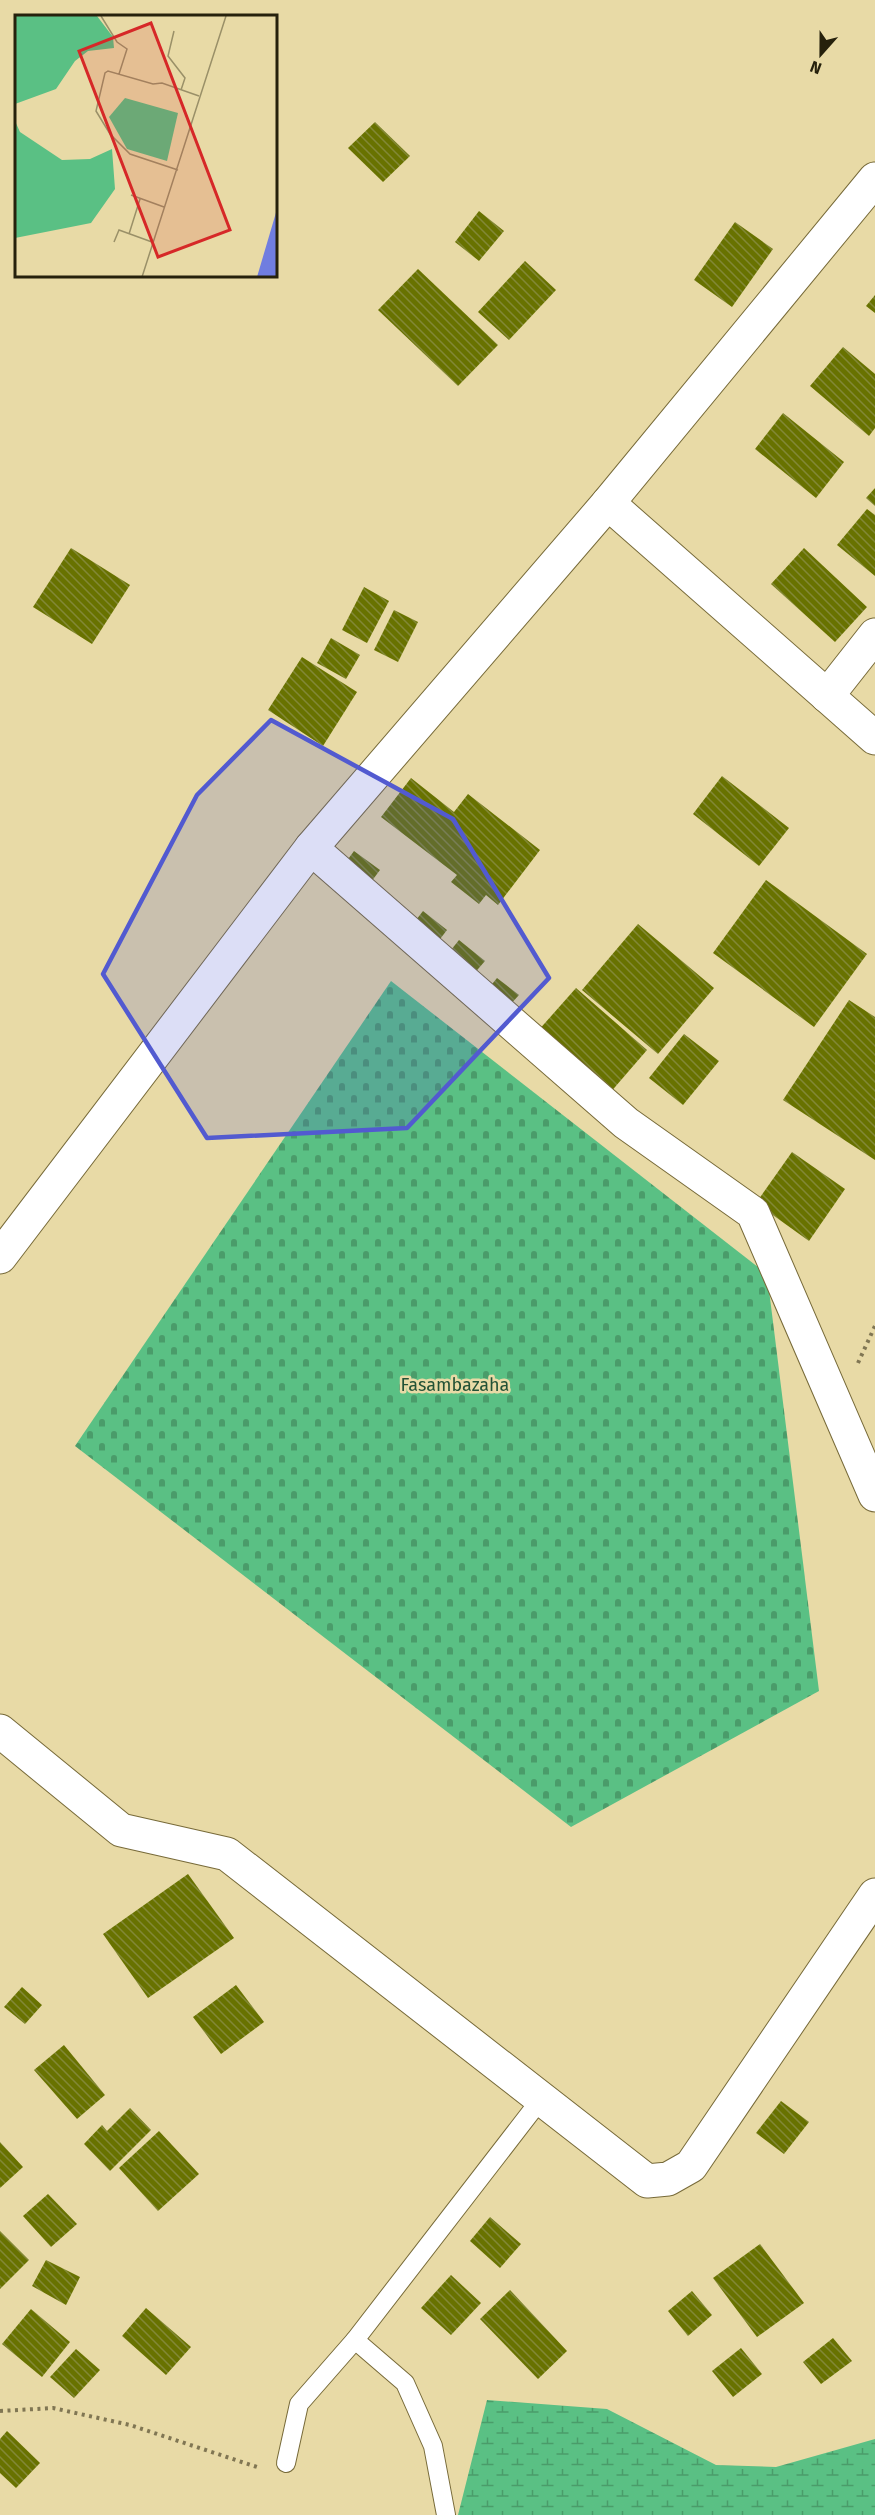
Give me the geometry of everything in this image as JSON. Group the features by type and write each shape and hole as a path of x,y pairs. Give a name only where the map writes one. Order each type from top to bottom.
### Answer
{"street":[{"path":"0,1257 311,848 608,503 874,184"},
{"path":"608,503 875,738"},
{"path":"827,696 875,635"},
{"path":"311,848 626,1123 753,1213 875,1495"},
{"path":"0,1731 121,1830 227,1854 647,2181 668,2179 683,2170 697,2156 875,1895"}],"lane":[{"path":"286,2463 299,2404 355,2340 542,2099"},
{"path":"355,2340 405,2383 433,2446 446,2515"}],"path":[{"path":"0,2411 53,2408 130,2425 253,2468 286,2463"}],"highlighted area":[{"path":"271,720 453,819 549,978 407,1128 207,1138 103,974 197,795"}],"green space":[{"name":"Fasambazaha","path":"391,981 767,1274 819,1691 571,1827 75,1446"},
{"path":"487,2400 607,2409 716,2465 776,2467 875,2439 875,2515 458,2515"}],"building":[{"path":"375,122 410,156 383,182 348,148"},
{"path":"479,211 504,231 479,261 455,242"},
{"path":"735,222 773,249 732,307 694,280"},
{"path":"525,261 556,290 509,340 478,312"},
{"path":"418,269 498,345 458,386 378,310"},
{"path":"875,295 875,313 866,306"},
{"path":"843,347 875,374 875,428 869,436 810,386"},
{"path":"783,413 844,462 816,498 755,449"},
{"path":"875,488 875,506 866,498"},
{"path":"867,509 875,515 875,576 837,545"},
{"path":"71,548 130,585 92,644 33,607"},
{"path":"804,548 867,607 835,642 771,584"},
{"path":"364,587 389,601 367,643 342,630"},
{"path":"394,610 418,622 398,662 374,650"},
{"path":"331,638 360,655 346,679 317,663"},
{"path":"302,657 357,692 323,746 268,710"},
{"path":"722,776 789,828 759,866 693,814"},
{"path":"411,778 454,812 468,794 540,850 498,905 486,895 479,904 451,882 457,875 381,817"},
{"path":"354,851 380,870 368,886 343,866"},
{"path":"766,880 867,954 814,1027 713,953"},
{"path":"423,911 447,930 437,943 413,924"},
{"path":"638,924 714,988 658,1054 582,990"},
{"path":"459,940 485,961 472,976 447,955"},
{"path":"497,978 519,995 509,1006 488,989"},
{"path":"576,988 647,1050 609,1094 537,1032"},
{"path":"849,1000 875,1017 875,1160 783,1100"},
{"path":"684,1034 719,1061 683,1105 649,1078"},
{"path":"792,1152 845,1189 809,1241 756,1203"},
{"path":"188,1874 234,1938 148,1998 103,1934"},
{"path":"236,1985 264,2022 221,2054 193,2017"},
{"path":"22,1987 42,2005 25,2024 4,2007"},
{"path":"64,2045 105,2095 77,2119 34,2070"},
{"path":"781,2101 809,2122 784,2154 756,2133"},
{"path":"130,2108 151,2130 110,2171 84,2144 102,2125 107,2131"},
{"path":"159,2131 199,2174 158,2211 119,2168"},
{"path":"0,2142 23,2167 0,2188"},
{"path":"48,2194 77,2224 51,2247 23,2216"},
{"path":"490,2217 521,2244 500,2268 470,2241"},
{"path":"0,2231 29,2260 0,2289"},
{"path":"760,2244 804,2303 757,2337 713,2278"},
{"path":"46,2260 80,2277 66,2305 32,2286"},
{"path":"451,2275 481,2303 451,2335 421,2308"},
{"path":"510,2290 567,2351 538,2379 480,2319"},
{"path":"692,2291 712,2315 688,2336 668,2311"},
{"path":"146,2308 191,2347 166,2375 122,2336"},
{"path":"31,2309 70,2342 42,2377 2,2344"},
{"path":"833,2338 852,2361 821,2384 803,2362"},
{"path":"741,2348 762,2374 733,2397 712,2371"},
{"path":"76,2349 100,2370 74,2398 50,2377"},
{"path":"7,2431 40,2463 16,2488 0,2473 0,2439"}]}
